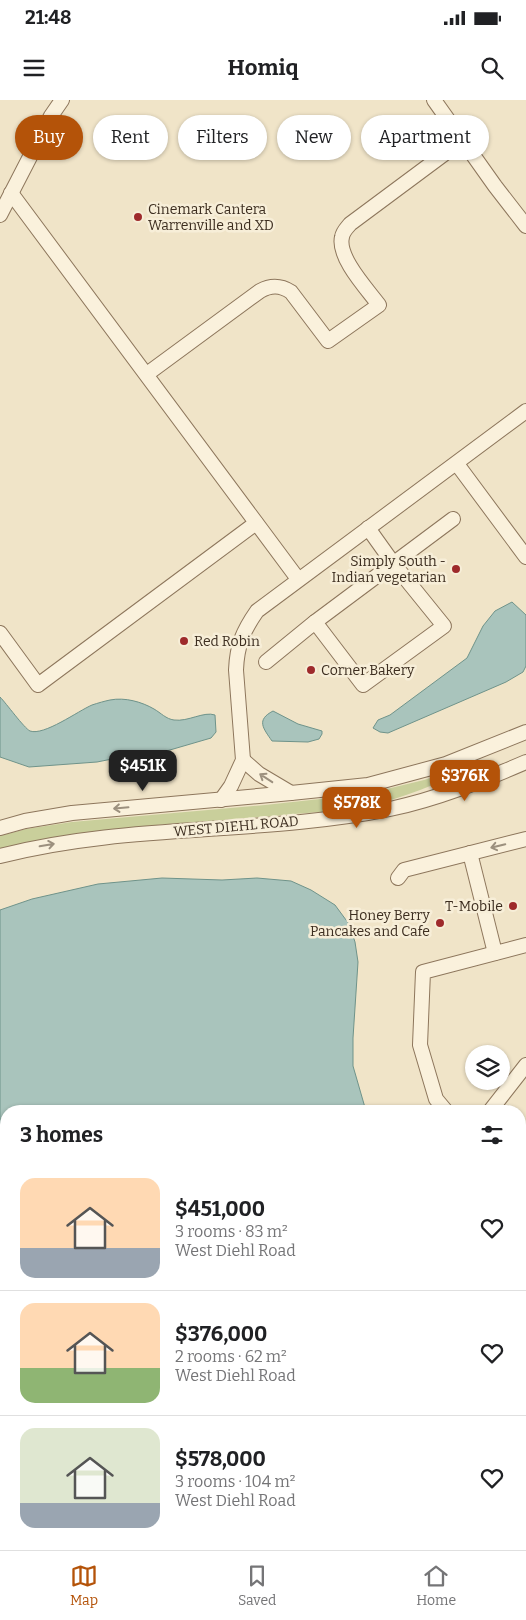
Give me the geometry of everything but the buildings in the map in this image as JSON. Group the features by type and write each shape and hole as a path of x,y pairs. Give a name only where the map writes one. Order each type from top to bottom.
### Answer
{"street":[{"path":"0,215 51,116 62,100"},
{"path":"434,100 445,115"},
{"path":"147,374 268,287 276,286 291,292 328,341 372,309 378,304 345,258 342,250 342,236 345,229 436,160"},
{"path":"477,160 526,226"},
{"path":"11,193 298,579"},
{"path":"221,800 243,760 236,670 239,644 257,611 526,411"},
{"path":"457,464 526,557"},
{"path":"266,662 393,562 453,519"},
{"path":"0,633 38,685 256,523"},
{"path":"315,622 362,685 444,626 368,528"},
{"name":"WEST DIEHL ROAD","path":"0,828 25,821 72,813 291,794 368,784 406,776 446,764 526,732"},
{"path":"243,760 264,778 291,794"},
{"name":"WEST DIEHL ROAD","path":"0,856 75,840 366,813 440,796 526,762"},
{"path":"398,878 404,870 526,839"},
{"path":"470,853 495,953"},
{"path":"441,1105 436,1099 420,1045 423,972 526,945"},
{"path":"495,1105 526,1066"}],"green space":[{"path":"468,766 469,770 420,790 382,803 360,808 73,834 0,849 0,836 26,829 72,822 366,794 424,780"}],"water":[{"path":"512,602 526,615 526,666 523,672 506,682 388,733 380,732 373,728 378,720 390,715 467,658 483,626 495,611"},
{"path":"0,697 30,731 36,732 52,727 92,705 122,699 144,704 174,720 185,720 206,714 215,715 216,732 211,738 163,752 152,751 97,762 29,767 0,757"},
{"path":"273,711 298,724 322,731 322,734 319,739 308,742 272,741 264,728 263,721"},
{"path":"162,878 222,880 257,878 291,881 311,890 335,905 349,924 355,942 358,962 353,1066 364,1105 0,1105 0,910 32,899 98,884"}],"place":[{"name":"Cinemark Cantera Warrenville and XD","path":"138,217"},
{"name":"Simply South - Indian vegetarian","path":"456,569"},
{"name":"Red Robin","path":"184,641"},
{"name":"Corner Bakery","path":"311,670"},
{"name":"T-Mobile","path":"513,906"},
{"name":"Honey Berry Pancakes and Cafe","path":"440,923"}]}
